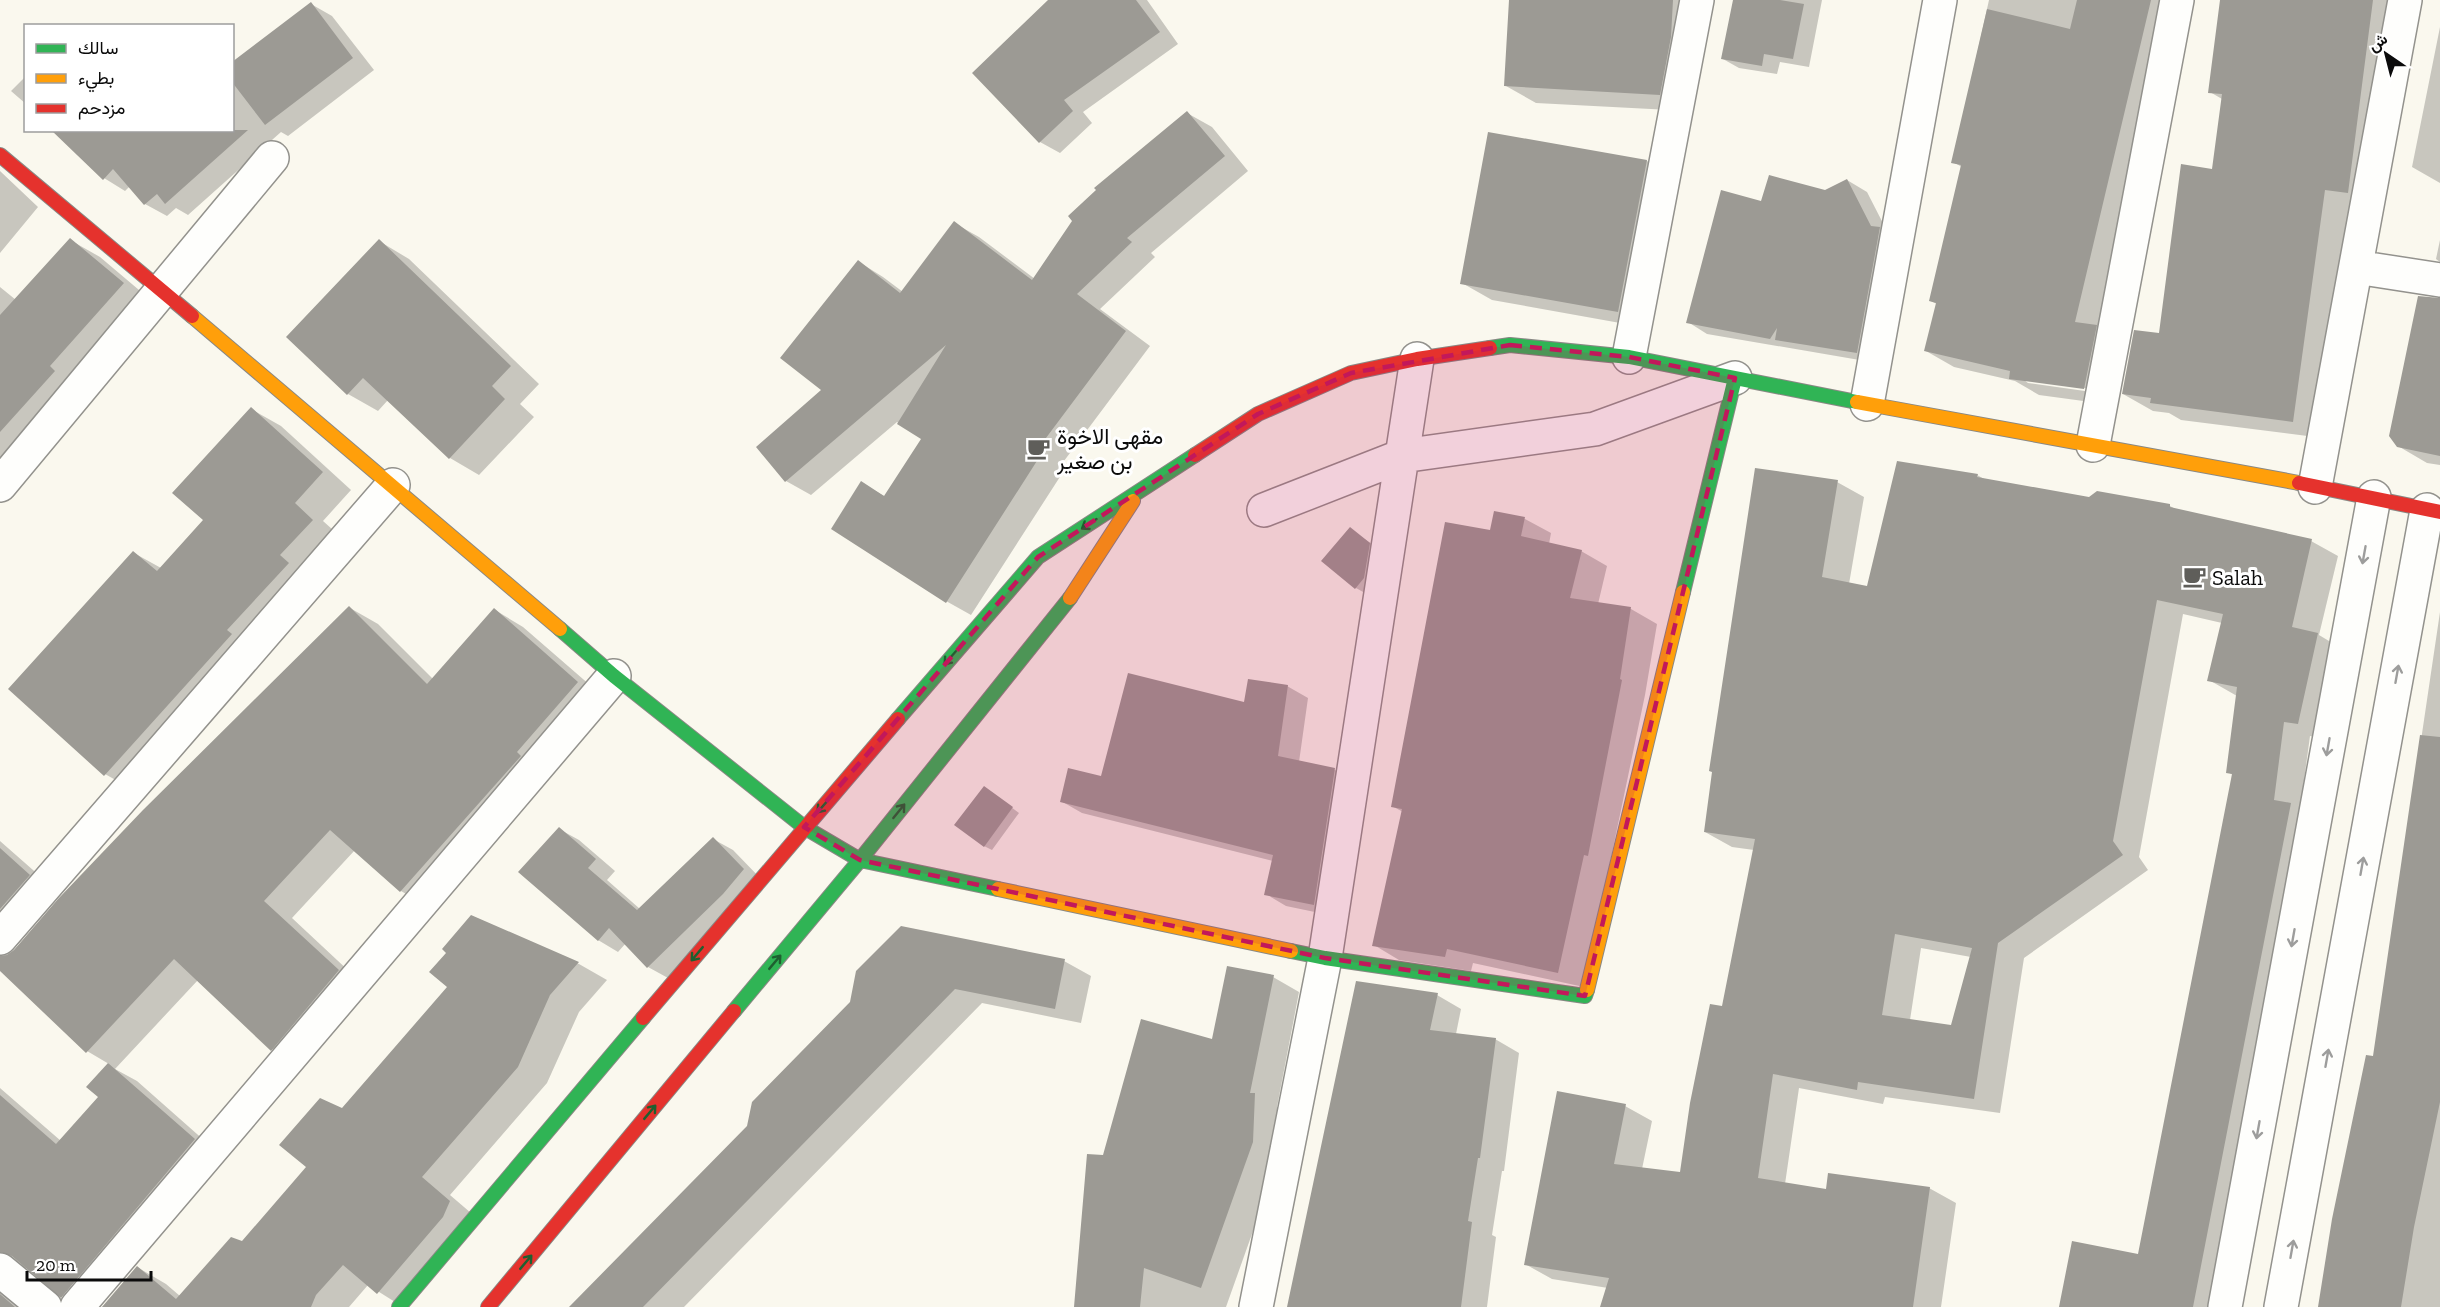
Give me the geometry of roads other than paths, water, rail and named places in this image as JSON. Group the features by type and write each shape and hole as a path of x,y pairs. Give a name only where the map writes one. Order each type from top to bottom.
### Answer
{"main road":[{"path":"0,155 393,485 614,675 804,827 860,860 1325,958 1586,996 1735,378"},
{"path":"399,1307 804,827 1038,557 1258,414 1351,373 1417,359 1510,345 1629,357 1867,404 2374,497 2434,511"},
{"path":"488,1307 860,860 1077,590 1138,492"}],"street":[{"path":"1629,357 1697,0"},
{"path":"1867,404 1940,0"},
{"path":"2093,445 2177,0"},
{"path":"2315,486 2405,0"},
{"path":"0,485 272,158"},
{"path":"2356,267 2440,280"},
{"path":"1256,1307 1325,958 1417,359"},
{"path":"1264,510 1402,456 1595,429 1735,378"},
{"path":"0,938 393,485"},
{"path":"2225,1307 2374,497"},
{"path":"2281,1307 2434,511"},
{"path":"77,1307 614,675"},
{"path":"0,1270 45,1307"}],"place":[{"name":"مقهی الاخوة بن صغير","path":"1039,449"},
{"name":"Salah","path":"2194,577"}]}
